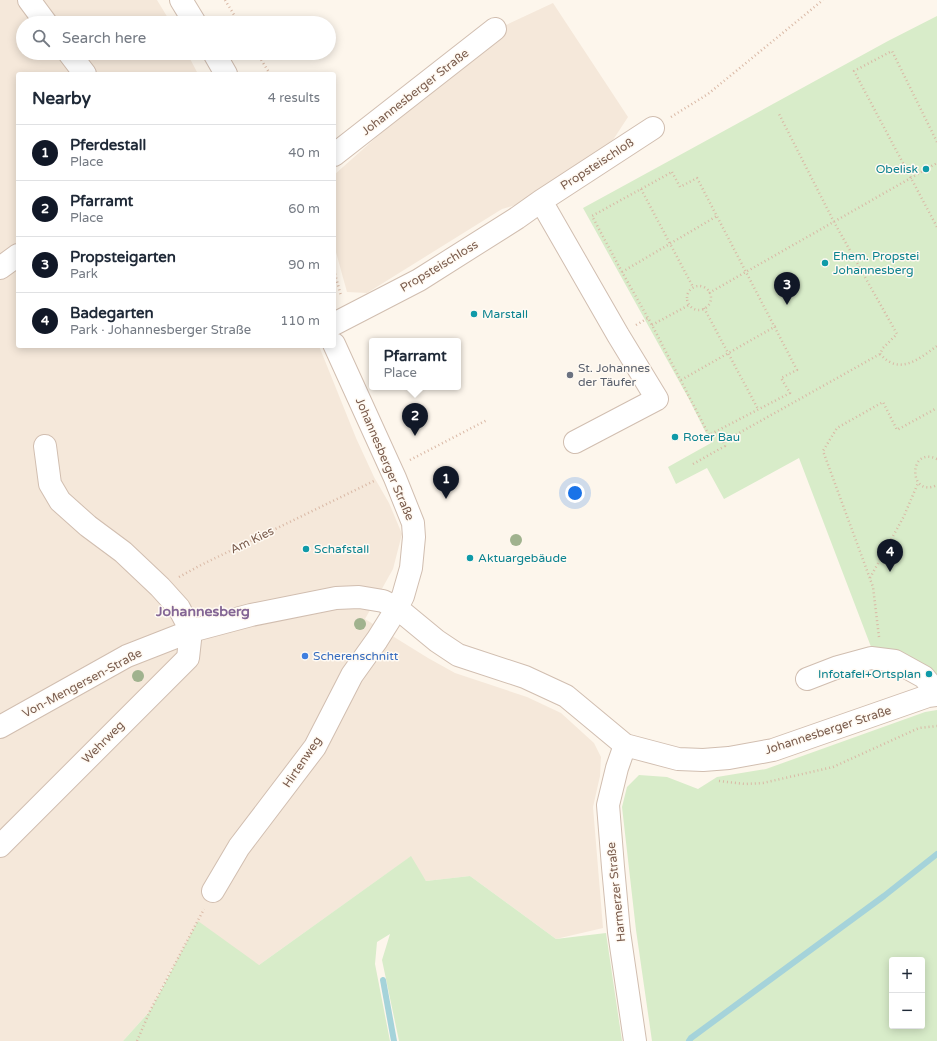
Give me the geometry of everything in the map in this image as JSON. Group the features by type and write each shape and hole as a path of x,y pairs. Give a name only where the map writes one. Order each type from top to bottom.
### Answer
{"street":[{"path":"29,0 41,16"},
{"path":"181,0 191,16"},
{"name":"Johannesberger Straße","path":"336,153 495,29"},
{"path":"74,60 83,72"},
{"path":"218,60 225,72"},
{"name":"Propsteischloß","path":"541,201 653,128"},
{"path":"541,201 618,335 657,399 575,442"},
{"name":"Propsteischloss","path":"340,320 419,280 517,218 541,201"},
{"path":"0,268 16,256"},
{"name":"Johannesberger Straße","path":"336,348 392,472 413,523 414,537 410,568 403,596 397,608 437,641 458,655 525,677 566,696 625,746 678,759 703,760 729,758 773,750 937,694"},
{"path":"45,446 50,484 60,501 88,526 123,552 160,587 179,608 191,630"},
{"name":"Von-Mengersen-Straße","path":"3,720 127,656 191,630 251,615 336,598 359,597 383,601 397,608"},
{"name":"Hirtenweg","path":"212,891 239,847 315,747 352,675 377,640 397,608"},
{"name":"Wehrweg","path":"0,846 188,658 191,630"},
{"path":"807,679 838,667 871,658 895,661 924,677 937,694"},
{"name":"Harmerzer Straße","path":"625,746 617,768 608,805 619,932 635,1041"}],"path":[{"path":"225,0 235,16"},
{"path":"653,128 708,94 823,0"},
{"path":"937,142 892,51 854,71 937,226"},
{"path":"261,60 269,72"},
{"path":"692,464 725,446 723,442 880,354 883,348 897,334 834,222 779,114"},
{"path":"709,293 747,273 937,163"},
{"path":"672,172 680,187 697,178 717,216 776,326 797,370 781,378 790,393 709,435 652,325 592,216 672,172"},
{"path":"641,189 693,287"},
{"path":"622,272 717,216"},
{"path":"336,287 340,320"},
{"path":"693,287 703,287 709,293 710,302 704,308 696,309 689,304 687,296 688,292 693,287"},
{"path":"652,325 689,304"},
{"path":"704,308 758,409"},
{"path":"681,380 776,326"},
{"path":"880,354 890,363 899,365 911,363 937,346"},
{"path":"882,660 873,588 823,451 836,428 883,402 897,430 937,408"},
{"path":"412,459 487,420"},
{"path":"937,459 930,456 925,457 916,464 914,474 918,483 927,487 937,485"},
{"name":"Am Kies","path":"160,587 201,565 392,472"},
{"path":"870,579 904,516 918,483"},
{"path":"137,1041 150,1011 198,921 212,891"}],"shaded area":[{"path":"0,0 157,0 167,16 16,16 16,60 191,60 197,72 16,72 16,348 320,348 356,438 374,477 389,503 402,534 393,569 365,619 455,673 527,697 561,713 594,743 601,757 600,776 593,807 603,928 556,939 470,876 426,881 410,857 259,965 172,968 150,1011 123,1041 0,1041"},
{"path":"553,3 628,117 611,143 516,205 502,209 367,293 347,292 336,252 336,173 445,76 504,26"}],"green space":[{"path":"937,16 937,674 929,676 873,652 799,458 724,499 707,468 676,484 668,467 711,443 690,401 583,208 888,41"},
{"path":"937,710 937,1041 652,1041 636,930 622,807 627,787 639,775 667,777 698,789 717,777 766,769 925,712"},
{"path":"411,856 426,881 470,876 556,939 606,933 622,1041 399,1041 382,960 390,934 377,942 375,964 390,1041 123,1041 150,1011 198,921 259,965"}],"waterway":[{"path":"689,1041 691,1038 884,896 937,854"},
{"path":"383,980 394,1041"}],"place":[{"name":"Obelisk","path":"926,169"},
{"name":"Ehem. Propstei Johannesberg","path":"825,263"},
{"name":"Propsteigarten","path":"787,305"},
{"name":"Marstall","path":"474,314"},
{"name":"St. Johannes der Täufer","path":"570,375"},
{"name":"Pfarramt","path":"415,436"},
{"name":"Roter Bau","path":"675,437"},
{"name":"Pferdestall","path":"446,499"},
{"name":"Schafstall","path":"306,549"},
{"name":"Aktuargebäude","path":"470,558"},
{"name":"Badegarten","path":"890,572"},
{"name":"Scherenschnitt","path":"305,656"},
{"name":"Infotafel+Ortsplan","path":"929,674"}],"district":[{"name":"Johannesberg","path":"203,611"}]}
